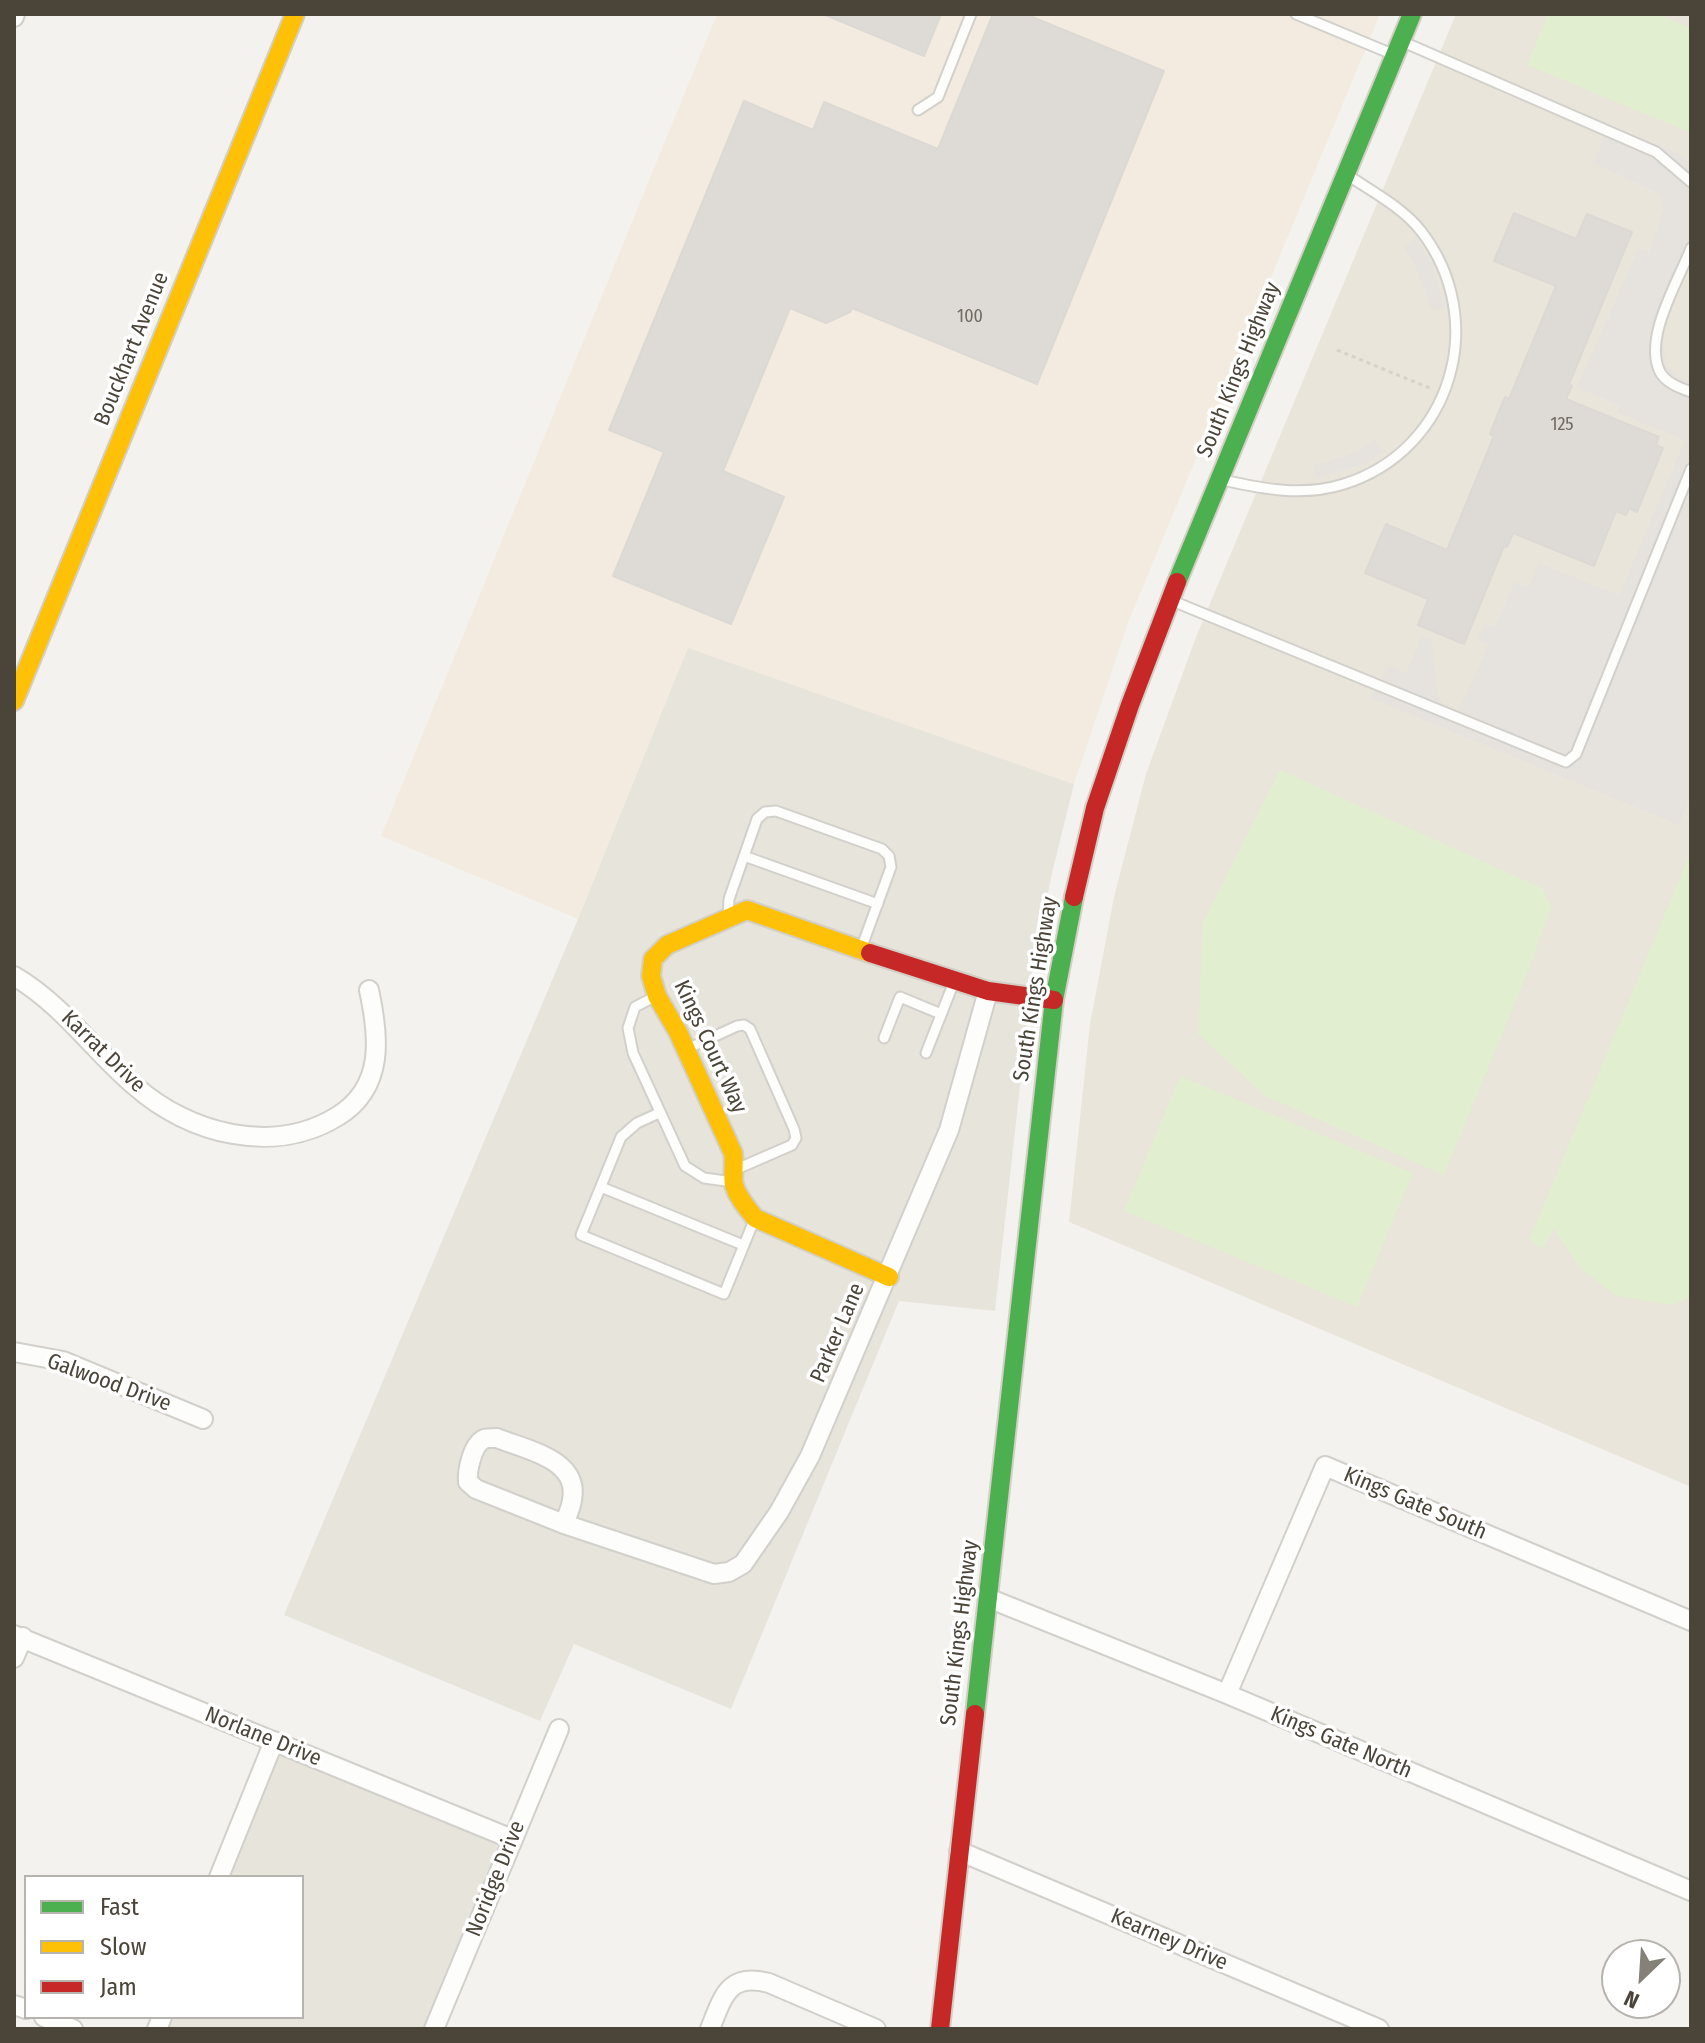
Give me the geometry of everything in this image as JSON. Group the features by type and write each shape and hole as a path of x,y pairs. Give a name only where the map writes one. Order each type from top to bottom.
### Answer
{"main road":[{"name":"Bouckhart Avenue","path":"14,701 295,14"},
{"name":"South Kings Highway","path":"940,2029 1054,1000 1071,909 1095,808 1125,717 1170,600 1412,14"},
{"name":"Kings Court Way","path":"755,1218 742,1202 734,1176 733,1153 657,996 651,976 653,959 667,945 747,910 988,991"},
{"path":"988,991 1054,1000"},
{"path":"755,1218 889,1277"}],"street":[{"name":"Karrat Drive","path":"14,976 52,1002 138,1089 161,1104 188,1119 218,1130 243,1137 274,1139 323,1125 342,1114 356,1100 369,1079 377,1055 378,1030 369,990"},
{"name":"Parker Lane","path":"564,1524 572,1500 573,1484 568,1472 559,1463 497,1438 485,1439 478,1445 467,1473 468,1482 476,1489 564,1524 714,1574 729,1572 743,1564 779,1512 810,1456 889,1277 949,1130 988,991"},
{"name":"Galwood Drive","path":"14,1352 63,1361 203,1419"},
{"name":"Kings Gate South","path":"1227,1694 1325,1466 1691,1621"},
{"name":"Kings Gate North","path":"988,1598 1227,1694 1691,1891"},
{"path":"14,1658 18,1636"},
{"name":"Norlane Drive","path":"18,1636 512,1839"},
{"name":"Noridge Drive","path":"434,2029 559,1729"},
{"path":"220,1875 274,1741"},
{"name":"Kearney Drive","path":"959,1851 1379,2029"},
{"path":"710,2029 719,2005 732,1985 755,1979 876,2029"},
{"path":"49,2019 73,2029"}],"lane":[{"path":"918,110 938,97 971,14"},
{"path":"1296,14 1398,48 1656,152 1691,182"},
{"path":"1220,480 1300,492 1344,484 1368,475 1392,460 1434,416 1445,395 1457,333 1449,286 1441,267 1421,231 1403,213 1346,174"},
{"path":"1691,248 1654,339 1661,374 1672,384 1691,392"},
{"path":"1170,600 1566,762 1576,754 1691,469"},
{"path":"728,917 729,899 757,819 765,812 776,811 882,849 889,856 891,867 861,949"},
{"path":"744,856 878,904"},
{"path":"926,1053 954,982"},
{"path":"657,996 635,1007 628,1028 633,1053 685,1166 704,1178 734,1176 792,1145 796,1138 794,1129 750,1029 744,1025 737,1026 685,1050"},
{"path":"884,1038 900,997 941,1014"},
{"path":"659,1113 637,1123 621,1137 581,1235 724,1294 755,1218"},
{"path":"601,1187 743,1245"}],"path":[{"path":"1337,350 1445,395"}],"shaded area":[{"path":"717,14 1380,14 1128,623 1074,784 688,648 578,919 381,836"},
{"path":"1456,14 1691,14 1691,1487 1069,1222 1090,1024 1114,897 1146,774 1196,637"},
{"path":"1609,124 1681,155 1691,164 1691,261 1662,333 1666,364 1678,376 1691,382 1691,795 1679,825 1370,698 1390,666 1406,674 1422,635 1432,639 1441,704 1457,714 1489,644 1477,639 1485,623 1495,627 1515,582 1529,587 1539,563 1619,595 1685,440 1618,413 1619,405 1577,387 1639,248 1649,252 1664,208 1659,194 1594,163"},
{"path":"1416,238 1434,268 1445,308 1431,310 1416,267 1404,248"},
{"path":"1374,439 1385,452 1365,464 1316,478 1313,466 1359,451"},
{"path":"687,647 1074,784 1034,961 995,1311 899,1301 731,1709 574,1644 540,1721 284,1615 578,919"},
{"path":"274,1741 512,1839 434,2029 157,2029 161,2019 304,2019 304,1875 220,1875"}],"green space":[{"path":"1548,14 1657,14 1691,28 1691,133 1527,65"},
{"path":"1280,770 1542,888 1551,907 1529,969 1444,1175 1265,1096 1198,1034 1203,922"},
{"path":"1691,851 1691,1296 1673,1305 1616,1296 1579,1267 1554,1229 1542,1249 1529,1240"},
{"path":"1180,1076 1413,1173 1357,1307 1124,1211"}],"building":[{"path":"823,14 941,14 924,56"},
{"path":"993,14 1025,14 1164,71 1037,384 852,308 850,312 826,323 790,308 723,471 784,497 731,624 613,576 664,452 609,430 744,101 813,130 824,102 938,149"},
{"path":"1514,213 1576,239 1587,214 1632,232 1569,384 1572,386 1566,399 1659,437 1656,445 1663,448 1637,512 1629,508 1626,515 1616,511 1594,566 1513,533 1507,547 1504,546 1464,644 1418,625 1428,599 1365,573 1386,524 1447,550 1494,436 1490,434 1497,416 1505,397 1509,399 1556,286 1494,261"}],"traffic: fast":[{"path":"1177,582 1412,14"},
{"path":"975,1714 1054,1000 1074,897"}],"traffic: slow":[{"path":"14,701 295,14"},
{"path":"870,953 747,910 667,945 653,959 651,976 657,996 678,1032 733,1153 734,1185 740,1199 755,1218 889,1277"}],"traffic: jam":[{"path":"1074,897 1095,808 1177,582"},
{"path":"870,953 988,991 1054,1000"},
{"path":"940,2029 975,1714"}]}
